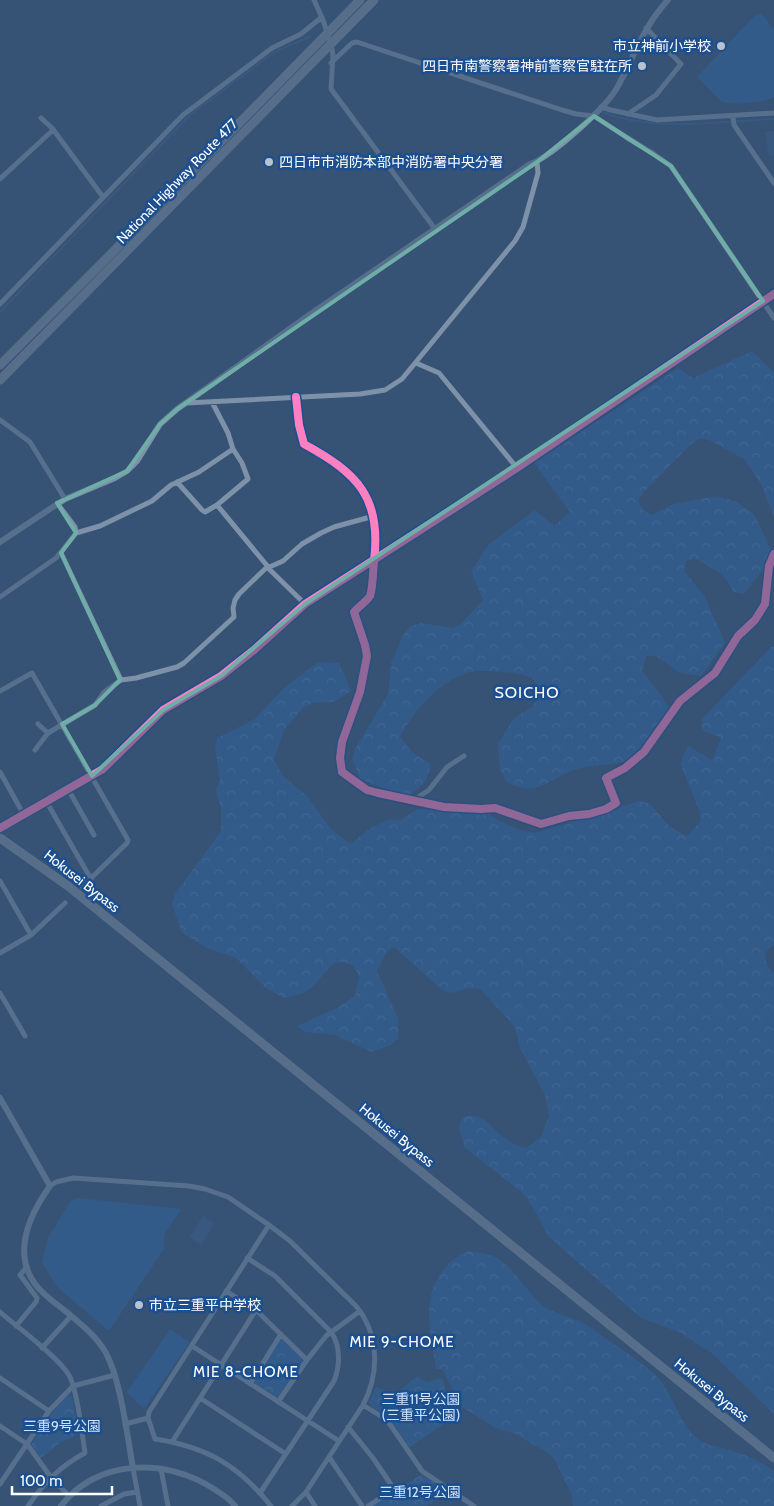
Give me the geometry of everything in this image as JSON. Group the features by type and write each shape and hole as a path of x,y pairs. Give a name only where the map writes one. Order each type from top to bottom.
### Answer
{"highway":[{"name":"National Highway Route 477","path":"0,365 360,0"},
{"name":"National Highway Route 477","path":"0,380 374,0"},
{"name":"Hokusei Bypass","path":"0,838 68,886 774,1458"}],"street":[{"path":"314,0 322,16 331,44 333,55 331,63 331,89 435,229"},
{"path":"0,542 57,503 115,478 126,471 137,461 167,416 435,229 552,151 598,111 618,87 646,28 668,0"},
{"path":"0,304 183,114 272,48 302,34 322,16"},
{"path":"628,114 656,95 681,64 646,28"},
{"path":"331,63 352,42 357,42 562,110 628,114 656,120 733,117 774,113"},
{"path":"598,111 626,138 671,166 774,318"},
{"path":"733,117 734,125 774,184"},
{"path":"40,118 53,130 103,198"},
{"path":"0,179 53,130"},
{"path":"186,403 316,397 385,390 402,378 416,363 476,286 515,241 523,227 538,173 537,162"},
{"path":"0,772 22,816 92,776 103,769 163,710 221,676 254,650 305,604 517,468 774,294"},
{"path":"416,363 439,373 517,468"},
{"path":"296,397 299,425 304,444 323,454 352,476 369,500 374,516 376,531 375,558 370,596 354,612 367,656 360,692 342,742 340,758 342,772 367,790 444,807 495,808 541,824 606,809 616,803 606,778 625,768 644,752 680,701 715,673 738,636 755,620 765,604 769,566 774,554"},
{"path":"177,482 204,512 217,505 248,480 242,463 233,449 228,433 212,402"},
{"path":"0,420 30,442 65,499"},
{"path":"0,597 61,553 76,533 100,526 152,501 177,482 200,472 233,449"},
{"path":"57,503 74,527 76,533"},
{"path":"217,505 268,568 305,604"},
{"path":"34,750 48,732 95,705 104,692 121,680 136,678 184,664 234,617 234,604 239,594 265,569 283,562 302,544 321,533 334,527 374,516"},
{"path":"61,553 121,680"},
{"path":"0,691 32,673 128,840 82,887"},
{"path":"38,724 48,732"},
{"path":"412,801 429,790 448,767 464,756"},
{"path":"68,789 94,835"},
{"path":"46,801 90,879"},
{"path":"0,881 31,935"},
{"path":"0,953 31,935 65,903"},
{"path":"0,993 25,1036"},
{"path":"0,1098 50,1186"},
{"path":"140,1506 115,1375 109,1360 98,1341 40,1289 33,1281 27,1267 23,1250 24,1236 42,1197 50,1186 56,1182 74,1178 189,1186 228,1197 269,1225 305,1255 360,1311 372,1333 375,1357 374,1380 371,1390 306,1492 292,1506"},
{"path":"269,1225 149,1412 148,1418 155,1439 205,1452 218,1459 241,1473 271,1506"},
{"path":"247,1258 275,1276 331,1332 338,1348 338,1369 334,1381 260,1493"},
{"path":"16,1326 36,1302 37,1298 20,1275 27,1267"},
{"path":"226,1291 256,1310 307,1360"},
{"path":"172,1442 256,1310"},
{"path":"278,1402 307,1360 331,1332 360,1311"},
{"path":"0,1312 62,1366 70,1377 85,1453 67,1463 50,1476 28,1506"},
{"path":"42,1348 71,1316"},
{"path":"250,1384 281,1334"},
{"path":"192,1346 339,1441"},
{"path":"0,1484 2,1475 27,1444 49,1411 73,1386 115,1375"},
{"path":"0,1378 49,1411"},
{"path":"200,1398 286,1454"},
{"path":"363,1405 387,1420 422,1471 474,1506"},
{"path":"125,1424 148,1418"},
{"path":"0,1426 27,1444 50,1476 69,1496"},
{"path":"348,1427 373,1458 394,1489 368,1506"},
{"path":"329,1457 362,1506"},
{"path":"61,1506 80,1486 97,1476 117,1470 154,1467 196,1479 222,1495 235,1506"},
{"path":"161,1469 168,1506"},
{"path":"102,1506 124,1494 137,1492"},
{"path":"306,1492 315,1506"}],"highlighted area":[{"path":"594,116 671,166 763,301 305,604 221,676 163,710 92,776 62,724 95,705 120,680 61,553 76,533 57,503 127,471 160,424 177,409 537,162"}],"green space":[{"path":"762,14 774,30 774,97 749,103 734,104 723,102 697,77 755,15"},
{"path":"752,351 774,373 774,517 761,484 744,459 709,440 699,439 691,444 638,500 643,510 651,515 673,504 716,496 737,502 754,514 772,552 769,562 744,594 734,592 723,575 696,559 686,560 684,571 704,595 725,642 701,676 680,673 656,656 646,656 642,671 664,699 670,715 658,733 626,761 577,769 544,785 528,789 519,787 509,783 503,776 498,744 514,718 532,707 538,698 537,686 533,679 523,675 507,672 477,671 457,677 430,696 400,736 412,752 430,764 427,778 417,790 409,796 360,779 352,759 355,749 388,694 391,663 404,634 411,626 421,623 452,628 461,624 483,600 471,571 489,544 535,510 554,526 570,512 534,463 678,368 693,378"},
{"path":"771,647 774,647 774,945 767,951 765,959 774,973 774,1414 713,1354 679,1332 641,1318 549,1237 528,1199 520,1191 464,1147 459,1127 463,1117 471,1116 483,1119 501,1136 516,1145 526,1148 541,1137 549,1116 545,1095 520,1048 515,1027 480,989 469,988 450,993 441,989 394,947 386,953 377,971 398,1018 398,1038 391,1045 372,1052 335,1035 305,1032 297,1026 337,1008 355,996 359,976 352,966 343,962 334,963 304,993 284,998 266,988 236,958 207,948 182,933 172,904 175,894 221,831 221,809 216,789 220,780 215,748 217,738 255,719 284,688 318,662 339,663 351,691 334,702 313,703 303,708 284,730 274,759 283,776 307,796 331,829 350,844 369,829 389,819 400,820 418,809 471,803 509,826 535,833 640,801 650,804 670,827 687,836 701,821 699,810 680,763 688,746 712,760 721,738 702,730 702,719"},
{"path":"79,1198 181,1209 164,1235 164,1249 109,1331 57,1287 42,1263 48,1238 71,1200"},
{"path":"468,1251 488,1254 499,1259 545,1307 587,1325 635,1358 662,1383 686,1425 702,1442 747,1456 774,1471 774,1506 573,1506 572,1496 555,1460 548,1453 515,1434 496,1428 462,1407 442,1369 436,1369 429,1319 431,1295 435,1283 447,1265 456,1257"},
{"path":"170,1329 190,1342 144,1409 127,1392"},
{"path":"280,1340 283,1340 302,1358 303,1362 279,1397 276,1397 255,1383 255,1380"},
{"name":"三重11号公園 (三重平公園)","path":"416,1377 428,1382 442,1378 448,1400 461,1412 410,1447 389,1418 371,1406 369,1402 376,1387 395,1395"},
{"name":"三重9号公園","path":"68,1395 72,1396 79,1434 60,1443 41,1458 31,1446 32,1443 52,1413"},
{"name":"三重12号公園","path":"422,1474 449,1492 427,1506 372,1506"}],"shaded area":[{"path":"774,131 774,155 769,156 765,132"},
{"path":"203,1216 214,1224 201,1245 190,1237"}],"waterway":[{"path":"0,312 190,115 273,53 311,36"},
{"path":"601,112 623,118 666,124 774,119"}],"tunnel":[{"path":"0,828 19,818"}],"cycle path":[{"path":"0,828 103,769 163,710 221,676 254,650 305,604 517,468 774,294"},
{"path":"296,397 299,425 304,444 323,455 352,477 362,489 374,520 375,539 371,593 369,598 354,612 367,656 360,692 342,742 340,758 342,772 367,790 444,807 495,808 541,824 606,809 616,803 606,778 625,768 644,752 680,701 715,673 738,636 755,620 765,604 769,566 774,554"}],"place":[{"name":"市立神前小学校","path":"721,46"},
{"name":"四日市南警察署神前警察官駐在所","path":"642,66"},
{"name":"四日市市消防本部中消防署中央分署","path":"269,162"},
{"name":"市立三重平中学校","path":"139,1305"}],"district":[{"name":"SOICHO","path":"527,692"},
{"name":"MIE 9-CHOME","path":"402,1342"},
{"name":"MIE 8-CHOME","path":"246,1372"}]}
